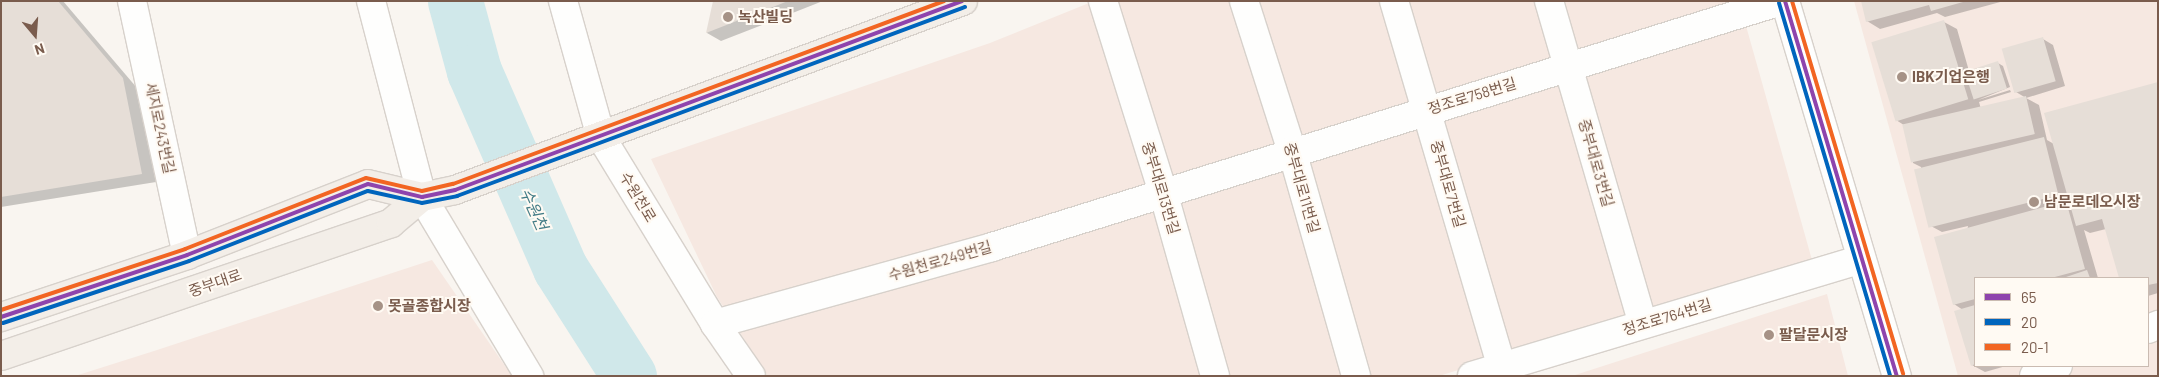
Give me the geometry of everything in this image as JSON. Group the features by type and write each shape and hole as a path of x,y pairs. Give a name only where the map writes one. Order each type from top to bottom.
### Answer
{"main road":[{"name":"중부대로","path":"1,317 187,255 368,184 422,197 455,190 963,1"},
{"name":"중부대로","path":"1,356 391,223 422,197"}],"street":[{"name":"세지로243번길","path":"132,1 187,255"},
{"path":"372,1 422,197 529,376"},
{"name":"수원천로","path":"563,1 593,140 751,376"},
{"name":"중부대로13번길","path":"1103,1 1163,192 1215,376"},
{"name":"중부대로11번길","path":"1244,1 1292,151 1356,376"},
{"name":"중부대로7번길","path":"1394,1 1502,367"},
{"name":"중부대로3번길","path":"1549,1 1642,324"},
{"name":"정조로758번길","path":"1163,192 1781,1"},
{"path":"1785,1 1896,376"},
{"name":"수원천로249번길","path":"715,324 992,247 1163,192"},
{"name":"정조로764번길","path":"1472,376 1861,259"},
{"path":"2034,376 2056,367"}],"shaded area":[{"path":"1094,1 1739,1 1812,260 1439,376 768,376 717,297 651,159 990,43"},
{"name":"남문로데오시장","path":"1854,1 2158,1 2158,376 1958,376"},
{"name":"못골종합시장","path":"432,260 512,376 75,376 154,351"},
{"name":"팔달문시장","path":"1827,294 1848,376 1572,376"}],"building":[{"path":"1,1 58,1 123,78 142,174 1,197"},
{"name":"녹산빌딩","path":"713,1 788,1 706,33"},
{"path":"1861,1 1963,2 1931,11 1929,5 1866,22"},
{"path":"1944,20 1968,99 1896,122 1871,42"},
{"path":"2043,37 2056,81 2014,93 2002,49"},
{"path":"1998,61 2007,89 1974,99 1965,72"},
{"path":"2158,82 2158,283 2149,285 2149,277 2119,277 2102,219 2076,226 2044,113"},
{"path":"2026,96 2035,134 1911,163 1902,125"},
{"path":"2044,137 2059,195 1928,228 1914,169"},
{"path":"2066,201 2085,269 2055,277 1974,277 1974,299 1953,305 1934,237"},
{"path":"2087,270 2090,277 2066,277"},
{"path":"1974,305 1974,364 1971,366 1954,311"}],"waterway":[{"name":"수원천","path":"455,1 474,71 560,268 629,376"}],"transit line":[{"name":"20-1","path":"1,310 185,249 366,178 422,191 453,184 944,1"},
{"name":"65","path":"1,317 187,255 368,184 422,197 455,190 962,1"},
{"name":"65","path":"1785,1 1897,376"},
{"name":"20-1","path":"1792,1 1903,374"},
{"name":"20","path":"1779,3 1890,376"},
{"name":"20","path":"3,323 189,261 368,191 422,203 457,196 965,7"}],"place":[{"name":"녹산빌딩","path":"728,17"},
{"name":"IBK기업은행","path":"1902,77"},
{"name":"남문로데오시장","path":"2034,202"},
{"name":"못골종합시장","path":"378,306"},
{"name":"팔달문시장","path":"1769,335"}]}
